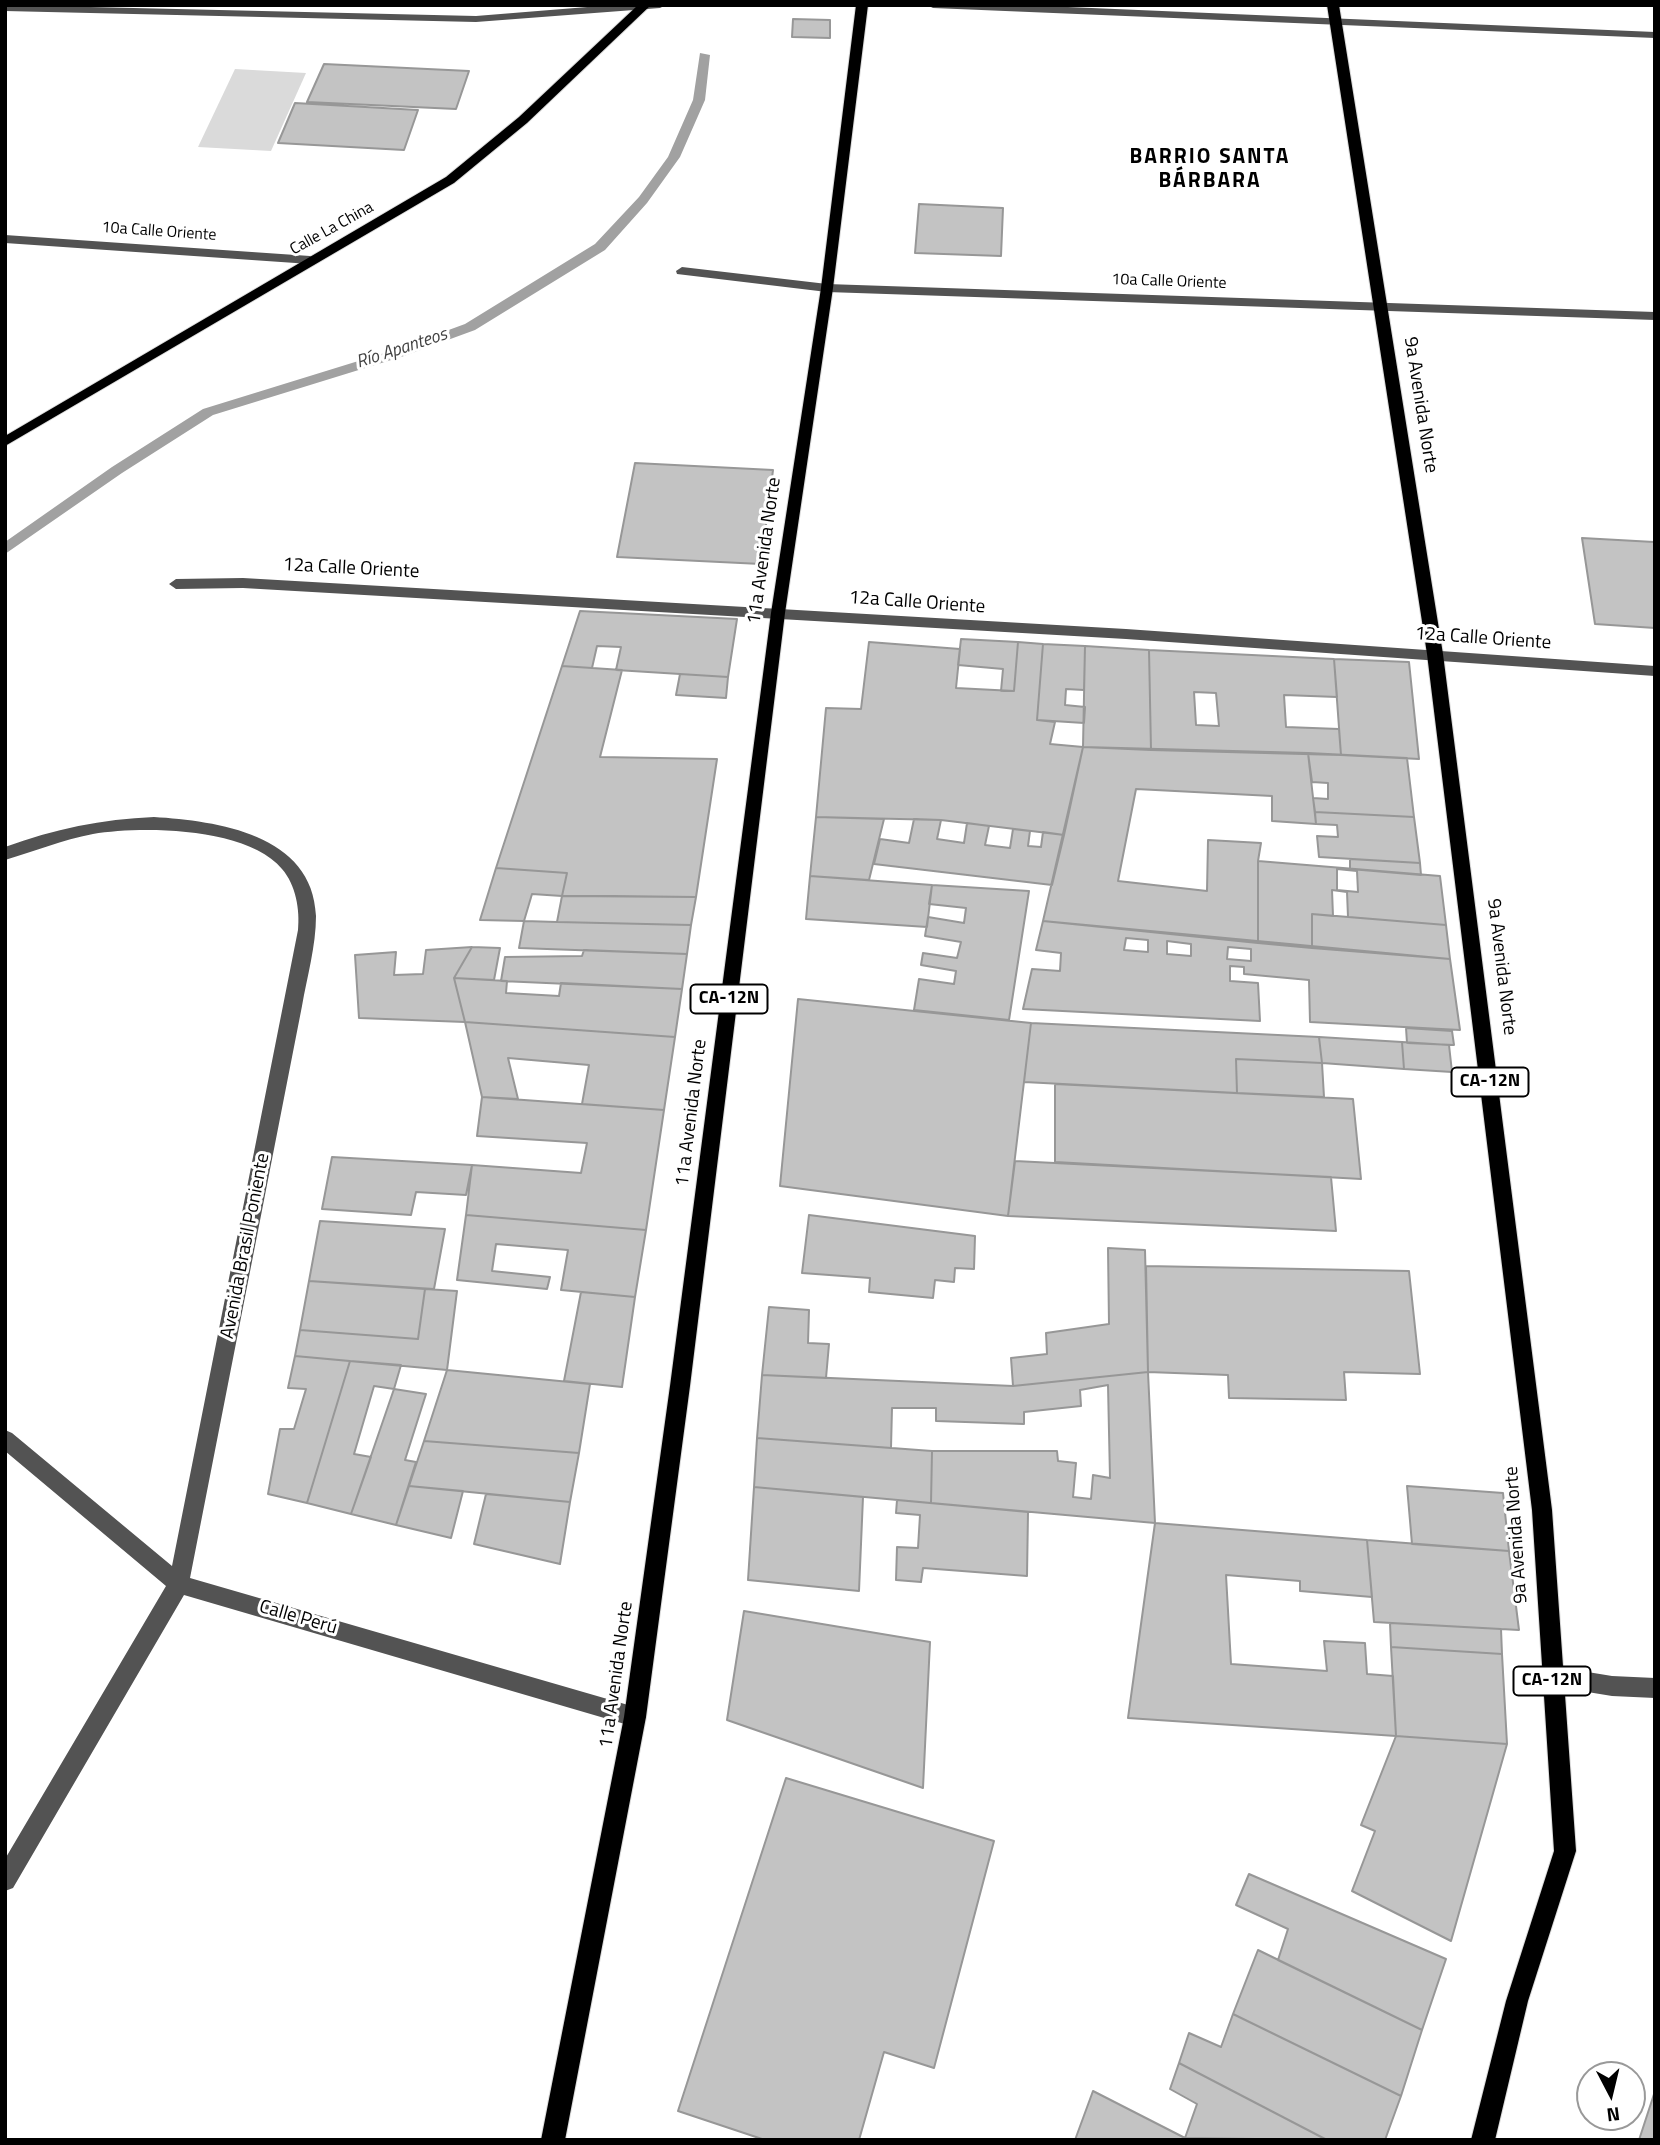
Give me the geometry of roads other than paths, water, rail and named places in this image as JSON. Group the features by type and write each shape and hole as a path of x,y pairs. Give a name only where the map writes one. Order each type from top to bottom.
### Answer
{"main road":[{"name":"11a Avenida Norte","path":"553,2140 635,1717 680,1386 778,613 827,288 862,5"},
{"name":"9a Avenida Norte","path":"1334,5 1379,308 1435,654 1542,1510 1551,1676 1565,1851 1517,2001 1483,2140"},
{"name":"Calle La China","path":"5,442 450,180 523,121 645,6"}],"street":[{"path":"5,8 350,11 476,19 660,5"},
{"path":"933,5 1655,35"},
{"name":"10a Calle Oriente","path":"5,239 310,260"},
{"name":"10a Calle Oriente","path":"682,271 827,288 1655,316"},
{"name":"12a Calle Oriente","path":"176,584 243,583 778,613 1435,654 1655,671"},
{"name":"Avenida Brasil Poniente","path":"5,854 27,845 93,828 148,822 217,829 263,846 287,863 300,890 307,914 293,1006 178,1584 5,1880"},
{"name":"Calle Perú","path":"5,1439 178,1584 635,1717"},
{"path":"1551,1676 1612,1686 1655,1688"}],"waterway":[{"name":"Río Apanteos","path":"5,549 117,470 208,412 399,353 470,327 600,247 643,200 674,157 699,100 704,55"}],"district":[{"name":"BARRIO SANTA BÁRBARA","path":"1210,170"}]}
